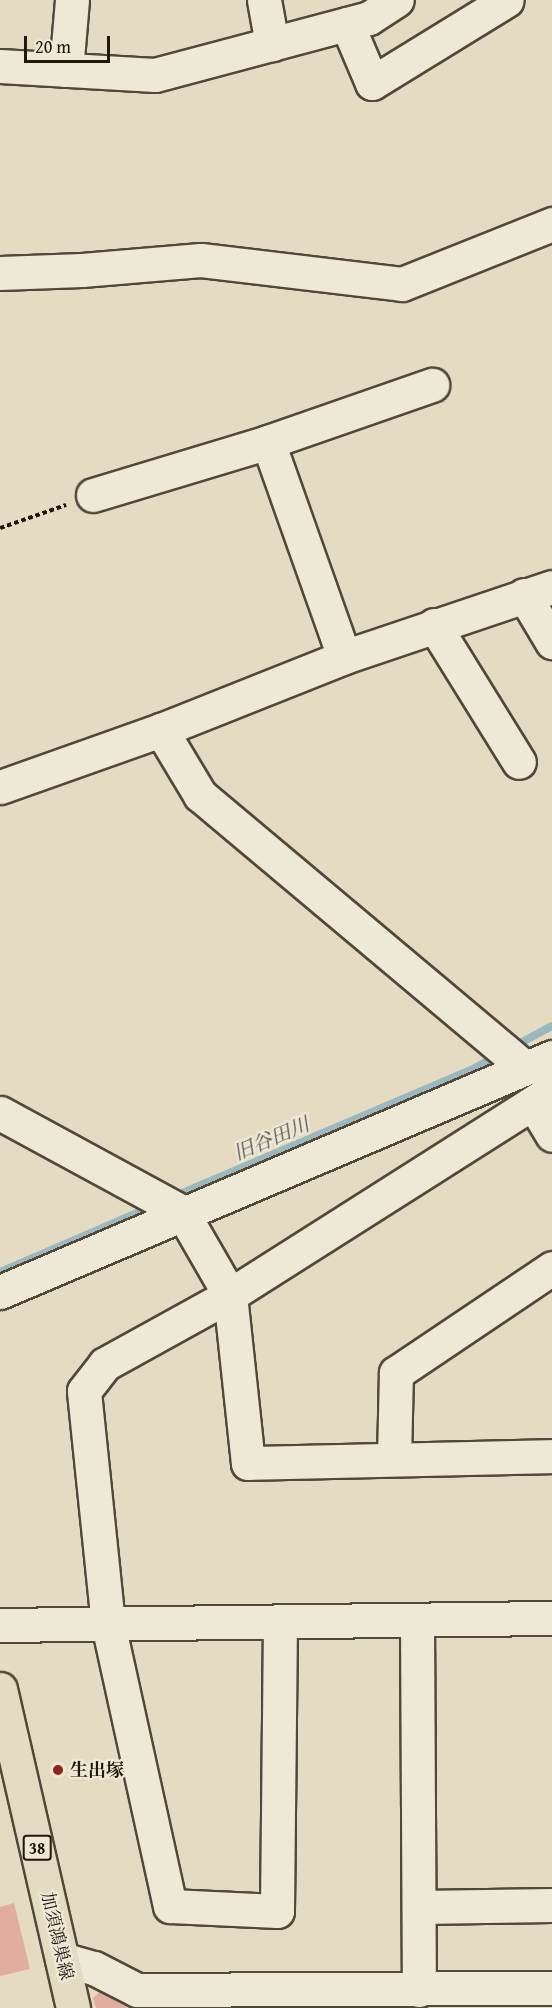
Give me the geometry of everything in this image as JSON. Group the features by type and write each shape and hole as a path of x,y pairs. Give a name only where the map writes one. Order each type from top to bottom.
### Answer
{"main road":[{"name":"加須鴻巣線","path":"0,1689 73,2008"}],"street":[{"path":"66,70 72,0"},
{"path":"264,0 272,44"},
{"path":"0,66 155,75 369,18 397,0"},
{"path":"347,24 372,83 507,0"},
{"path":"0,273 201,260 402,284 552,224"},
{"path":"93,495 268,442 432,385"},
{"path":"268,442 344,657"},
{"path":"0,787 161,730 344,657 538,591 552,642"},
{"path":"434,625 519,762"},
{"path":"161,730 200,795 313,892 538,1063"},
{"path":"0,1292 182,1212 538,1063"},
{"path":"280,1622 278,1911 170,1906 108,1624 84,1391 105,1364 230,1295 543,1097 552,1135"},
{"path":"0,1113 182,1212 230,1295 249,1463 552,1456"},
{"path":"394,1459 396,1372 552,1268"},
{"path":"0,1625 552,1618"},
{"path":"417,1620 419,1990"},
{"path":"419,1906 552,1905"},
{"path":"62,1959 94,1968 136,1990 552,1988"}],"path":[{"path":"0,528 93,495"}],"building":[{"path":"14,1903 30,1969 0,1976 0,1907"},
{"path":"106,1986 127,2008 96,2008 93,1998"}],"waterway":[{"name":"旧谷田川","path":"513,1047 552,1026"},
{"name":"旧谷田川","path":"173,1197 469,1071 499,1055"},
{"name":"旧谷田川","path":"0,1272 153,1206"}],"place":[{"name":"生出塚","path":"58,1770"}]}
